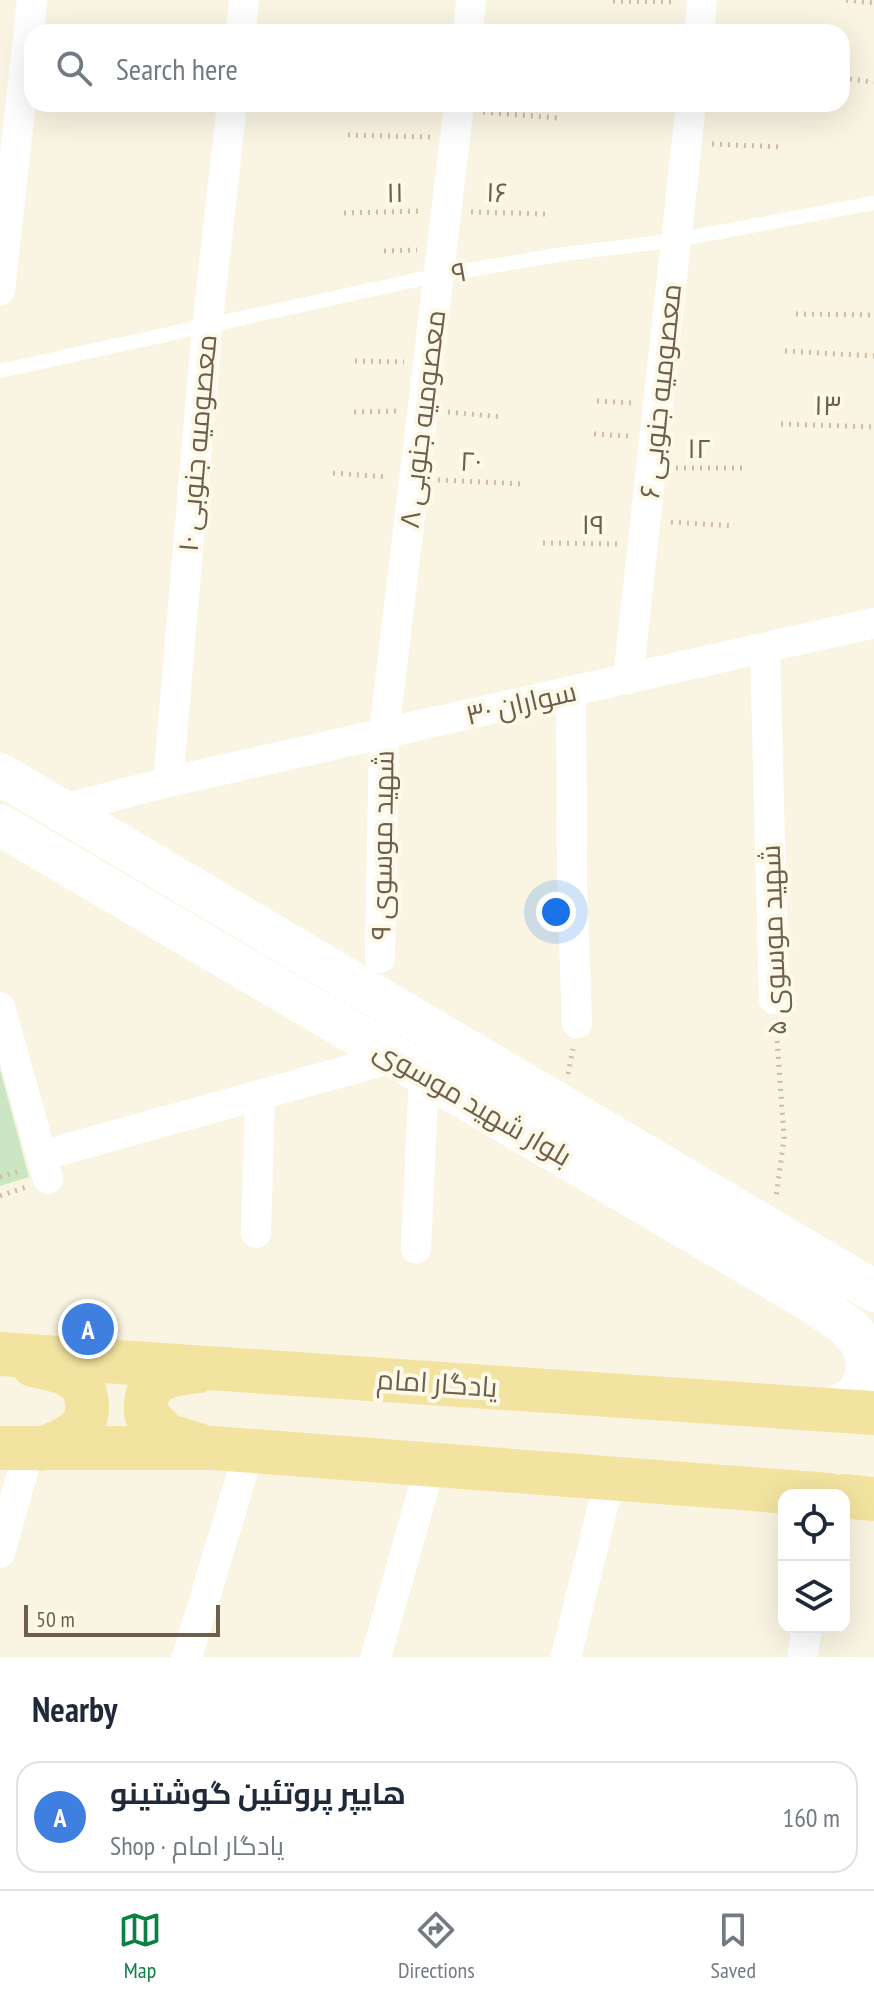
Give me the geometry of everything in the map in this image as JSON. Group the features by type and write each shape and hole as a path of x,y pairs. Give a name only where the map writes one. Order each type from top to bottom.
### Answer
{"main road":[{"name":"بلوار شهید موسوی","path":"0,774 874,1291"},
{"name":"بلوار شهید موسوی","path":"0,825 782,1283 851,1330 863,1346 868,1366 863,1384 853,1399 825,1410"},
{"path":"138,907 155,866"},
{"name":"یادگار امام","path":"0,1354 874,1413"},
{"path":"0,1361 63,1372 82,1383 89,1401 87,1417 79,1431 24,1449"},
{"path":"224,1368 181,1372 166,1377 154,1384 147,1393 145,1404 146,1414 166,1435 231,1450"},
{"path":"24,1449 231,1450 778,1491"},
{"path":"850,1497 874,1499"}],"street":[{"path":"29,24 32,0"},
{"path":"242,24 244,0"},
{"path":"469,24 471,0"},
{"path":"0,290 24,72"},
{"name":"معصومیه جنوبی ۱۰","path":"168,782 207,328 231,112"},
{"name":"معصومیه جنوبی ۶","path":"628,679 690,112"},
{"name":"معصومیه جنوبی ۸","path":"384,733 457,117"},
{"name":"سواران ۳۰","path":"60,810 168,782 874,623"},
{"name":"شهید موسوی ۵","path":"765,648 774,999"},
{"path":"571,691 572,882 577,1023"},
{"name":"شهید موسوی ۹","path":"380,958 384,733"},
{"path":"0,1007 48,1179"},
{"path":"62,1150 260,1095 410,1065 416,1248"},
{"path":"256,1233 260,1095"},
{"path":"0,1553 24,1449"},
{"path":"187,1657 231,1450"},
{"path":"376,1657 430,1465"},
{"path":"566,1657 610,1477"}],"lane":[{"name":"۹","path":"0,371 439,275 558,255 676,240 874,203"}],"path":[{"path":"846,0 874,3"},
{"path":"613,1 701,12"},
{"path":"850,79 874,82"},
{"path":"348,135 457,117 558,118"},
{"path":"687,143 781,147"},
{"name":"۱۱","path":"344,213 446,211"},
{"name":"۱۶","path":"446,211 546,214"},
{"path":"796,314 874,315"},
{"path":"785,351 874,356"},
{"path":"355,361 429,363"},
{"path":"354,412 423,410 503,417"},
{"name":"۱۳","path":"781,424 874,427"},
{"name":"۱۲","path":"651,469 748,468"},
{"path":"333,473 415,479"},
{"name":"۲۰","path":"415,479 525,484"},
{"name":"۱۹","path":"543,543 735,526"},
{"name":"شهید موسوی ۵","path":"772,1230 784,1138 774,999"},
{"path":"562,1107 577,1023"}],"green space":[{"path":"0,1069 29,1177 0,1186"}],"place":[{"name":"هایپر پروتئین گوشتینو","path":"88,1329"}]}
